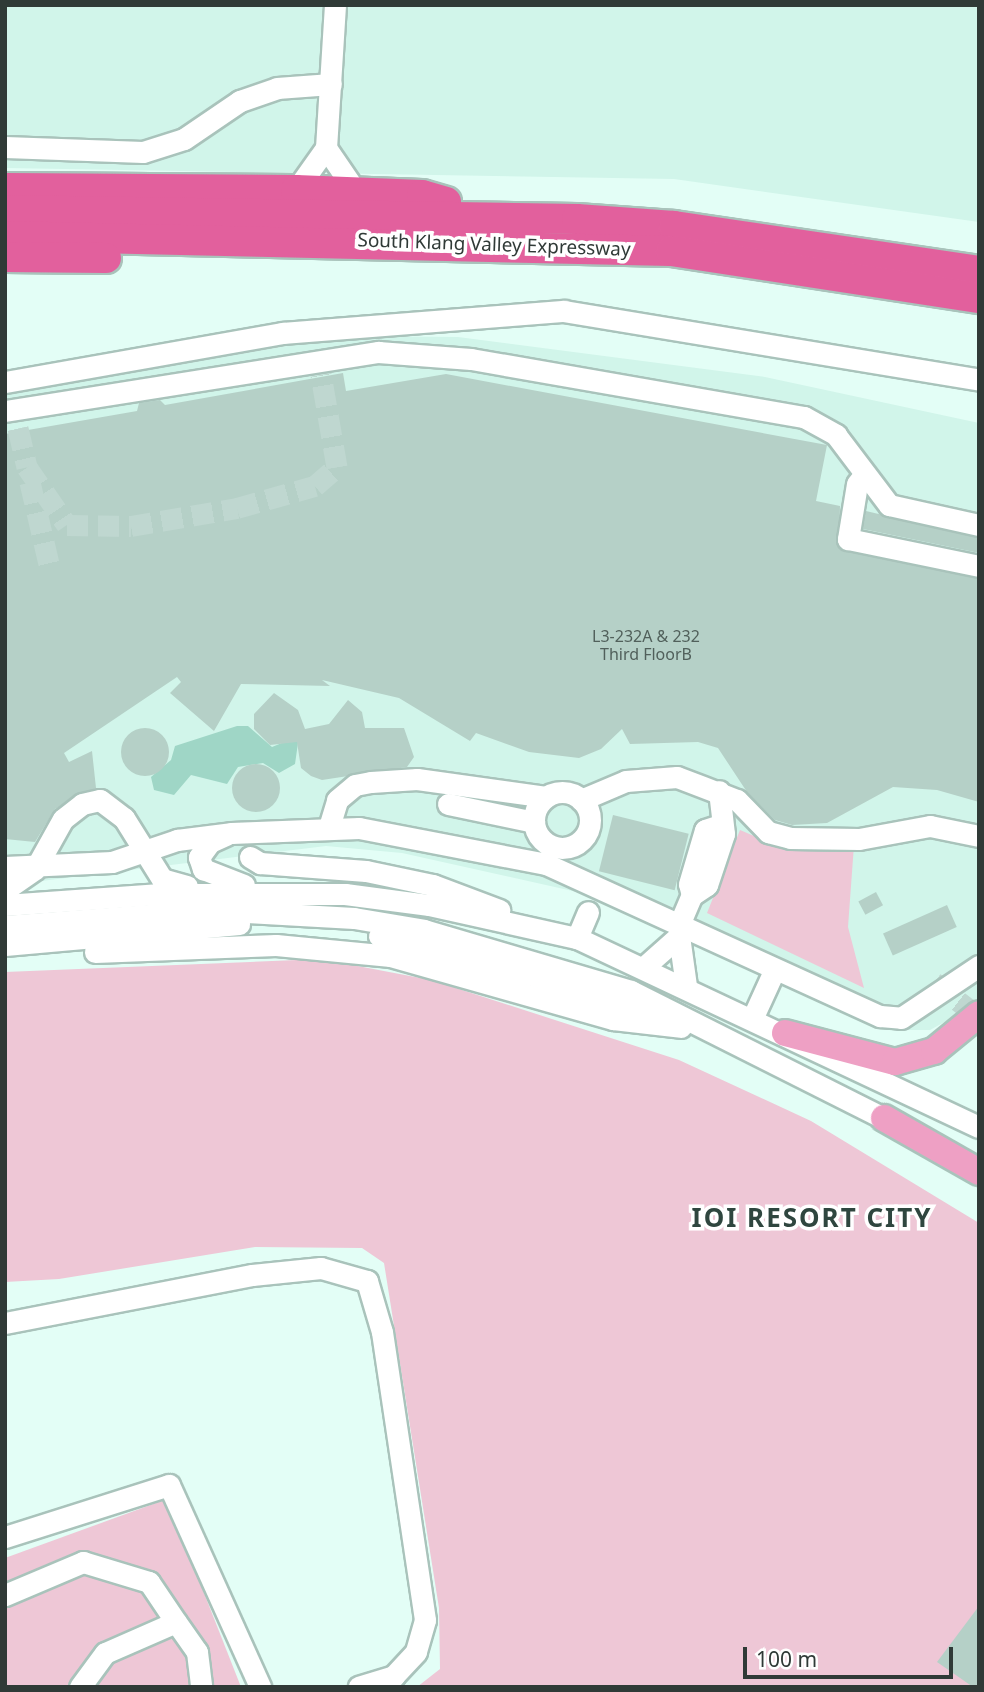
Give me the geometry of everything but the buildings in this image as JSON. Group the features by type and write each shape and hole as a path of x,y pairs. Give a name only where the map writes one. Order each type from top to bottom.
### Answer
{"highway":[{"path":"5,188 306,214 356,192 422,195 497,217"},
{"name":"South Klang Valley Expressway","path":"5,210 497,217 674,226 979,271"},
{"name":"South Klang Valley Expressway","path":"5,236 306,214 421,242 671,251 979,298"},
{"path":"5,257 285,257 421,242"}],"main road":[{"path":"785,1033 895,1062 933,1051 979,1014"},
{"path":"884,1118 979,1172"}],"street":[{"path":"306,214 326,148 335,5"},
{"path":"5,147 104,156 143,152 184,139 240,101 277,88 331,84"},
{"path":"326,148 356,192"},
{"path":"5,382 307,330 564,311 979,380"},
{"path":"12,416 319,366 377,352 458,357 804,417 836,435 889,505 979,524"},
{"path":"864,475 857,484 848,540 979,566"},
{"path":"582,800 655,776 719,790 768,832 790,838 859,839 930,826 979,836"},
{"path":"329,827 337,800 355,785 371,782 417,779 538,811"},
{"path":"679,925 692,895 689,884 705,830 720,825 719,790"},
{"path":"5,867 35,869 112,862 143,849 231,833 329,827 545,854 575,845 587,833 590,815 582,800 564,792 538,811 449,799"},
{"path":"5,890 35,869 63,819 82,804 100,800 114,807 162,879 175,886 238,884 429,905 577,938"},
{"path":"538,811 545,854 577,879 858,1009 901,1018 979,966"},
{"path":"231,833 210,842 199,857 203,869 238,884"},
{"path":"250,857 433,885 577,938 753,1017 979,1127"},
{"path":"5,905 290,891"},
{"path":"5,926 211,910 354,918 566,967 671,1009 764,1059 979,1164"},
{"path":"577,938 588,912"},
{"path":"5,945 225,923 334,929 536,976 764,1059"},
{"path":"644,967 679,936 685,986"},
{"path":"5,957 262,945 390,956 613,1019 681,1027"},
{"path":"753,1017 774,971"},
{"path":"5,1323 252,1275 321,1268 367,1281 382,1332 425,1620 415,1653 394,1676 359,1687"},
{"path":"5,1537 169,1485 260,1687"},
{"path":"5,1595 83,1562 149,1582 197,1652 201,1687"},
{"path":"80,1687 105,1653 176,1622"}],"shaded area":[{"path":"5,5 979,5 979,222 674,179 5,168"},
{"path":"348,336 458,337 765,377 979,423 979,1003 930,1030 891,1030 586,894 402,853 326,846 33,882 5,878 5,393"},
{"path":"237,726 248,726 272,747 299,736 295,764 279,773 263,763 238,767 227,784 191,775 174,795 154,790 151,777 171,760 175,746"},
{"path":"740,830 785,849 854,845 848,927 864,988 707,913"},
{"path":"321,959 431,980 679,1060 811,1121 979,1223 979,1687 417,1687 440,1669 439,1608 384,1263 362,1248 255,1247 59,1279 5,1282 5,972"},
{"path":"167,1499 241,1687 5,1687 5,1558"}],"tunnel":[{"path":"18,428 27,467 67,525 131,526 237,508 315,486 337,467 321,374"},
{"path":"30,482 51,572"},
{"path":"934,982 979,1017"}],"district":[{"name":"IOI RESORT CITY","path":"812,1218"}]}
